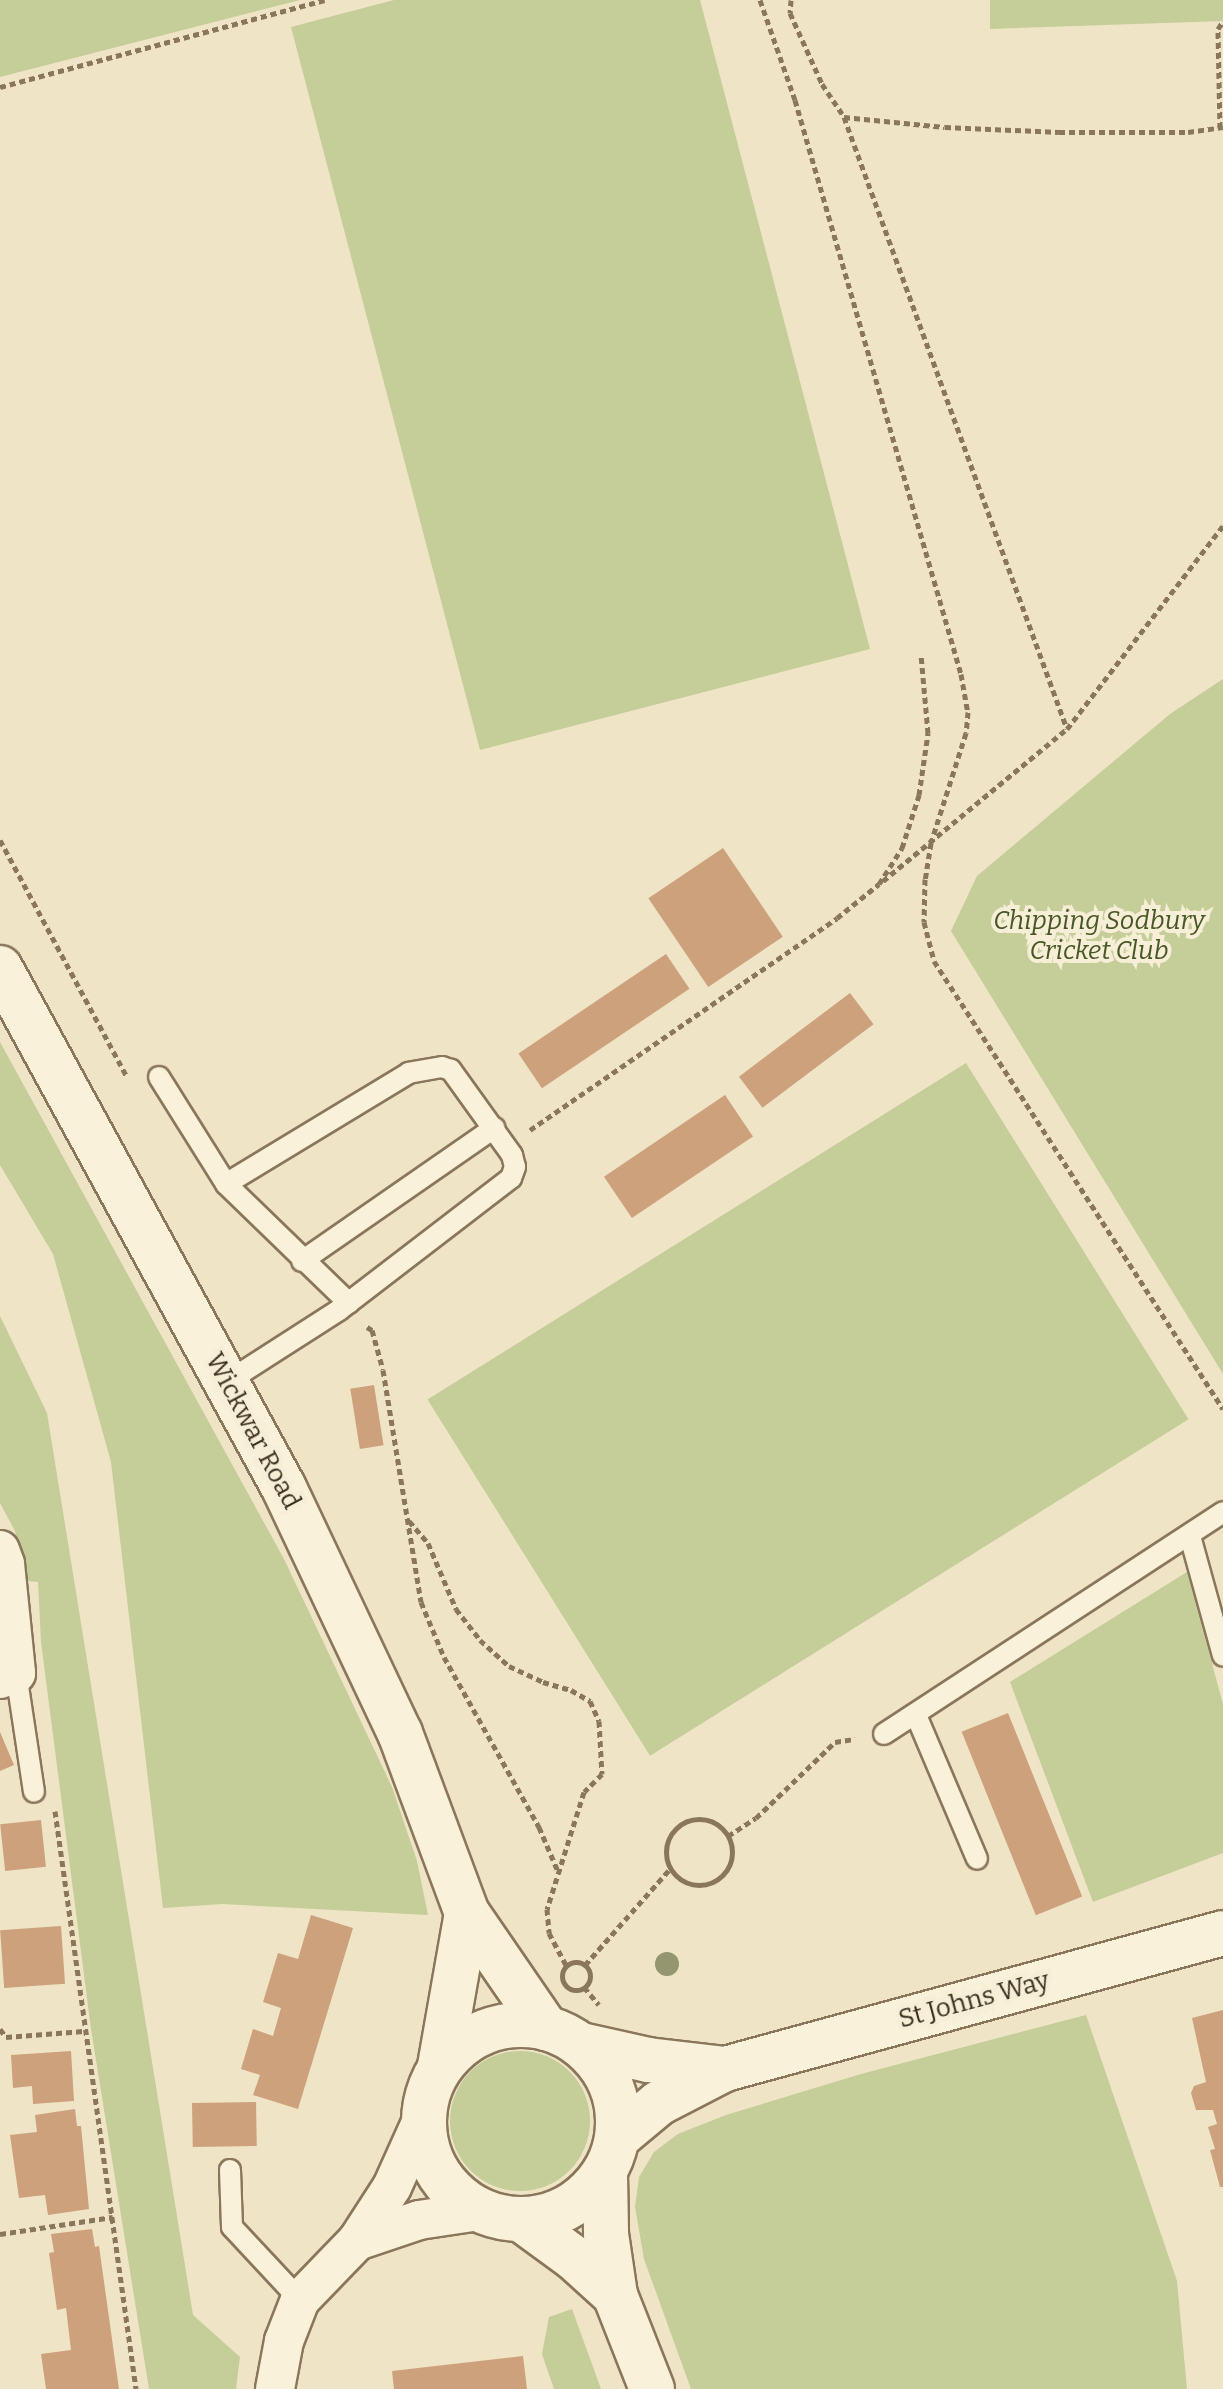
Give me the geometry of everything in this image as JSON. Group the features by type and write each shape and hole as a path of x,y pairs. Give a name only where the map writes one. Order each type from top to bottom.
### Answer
{"main road":[{"name":"Wickwar Road","path":"0,968 284,1488 372,1671 432,1815 467,1913 564,2037 613,2088 619,2114 612,2156 606,2234 615,2295 652,2389"},
{"name":"Wickwar Road","path":"467,1913 440,2066 429,2087 423,2118 427,2149 436,2171 455,2196 479,2211 522,2220 615,2295"},
{"name":"St Johns Way","path":"612,2156 659,2103 725,2069 1223,1933"},
{"name":"Wickwar Road","path":"440,2066 463,2044 491,2029 523,2025 564,2037"},
{"name":"St Johns Way","path":"564,2037 648,2060 725,2069"},
{"name":"Wickwar Road","path":"522,2220 565,2210 612,2156"}],"street":[{"path":"0,1550 5,1564 8,1676"},
{"path":"275,2389 284,2341 300,2300 332,2262 357,2241 392,2187 423,2118"},
{"path":"357,2241 419,2220 479,2211"}],"lane":[{"path":"226,1184 409,1073 442,1067 458,1076 514,1161 514,1171 505,1186 344,1306 227,1382"},
{"path":"159,1077 226,1184 344,1306"},
{"path":"302,1261 494,1128"},
{"path":"884,1734 1223,1512"},
{"path":"1190,1536 1223,1656"},
{"path":"8,1676 34,1792"},
{"path":"916,1715 977,1859"},
{"path":"230,2170 232,2227 300,2300"}],"path":[{"path":"0,87 325,0"},
{"path":"760,0 795,100 961,674 968,712 966,733 931,843 925,879 924,922 934,961 1223,1409"},
{"path":"791,0 790,13 822,84 844,117 1067,729"},
{"path":"844,117 945,127 1059,132 1188,132 1222,128 1218,29 1223,21"},
{"path":"506,1147 837,918 1067,729 1223,526"},
{"path":"879,884 902,848 919,795 928,733 921,655"},
{"path":"0,840 129,1081"},
{"path":"344,1306 372,1330 383,1370 421,1602 444,1657 539,1827 557,1869"},
{"path":"408,1521 428,1543 456,1609 480,1640 509,1666 571,1690 590,1701 599,1721 602,1774 584,1792 557,1869 547,1909 549,1933 566,1965 563,1983 578,1989 589,1979 585,1965"},
{"path":"728,1836 756,1818 835,1742 884,1734"},
{"path":"34,1792 55,1809 136,2389"},
{"path":"699,1820 710,1821 728,1836 732,1855 729,1866 716,1881 696,1885 677,1877 670,1869 666,1847 678,1827 699,1820"},
{"path":"585,1965 670,1869"},
{"path":"566,1965 574,1961 585,1965"},
{"path":"0,2029 6,2037 84,2031"},
{"path":"0,2234 113,2217"}],"green space":[{"path":"0,0 300,0 0,77"},
{"path":"394,0 700,0 870,649 480,750 291,27"},
{"path":"990,0 1223,0 1223,21 990,29"},
{"name":"Chipping Sodbury Cricket Club","path":"1223,679 1223,1374 951,931 977,876 1170,714"},
{"path":"0,1042 284,1559 392,1787 417,1861 428,1915 222,1904 163,1908 111,1462 53,1254 0,1165"},
{"path":"966,1063 1189,1419 650,1756 427,1399"},
{"path":"0,1316 47,1413 193,2315 240,2357 236,2389 149,2389 91,2029 41,1642 38,1582 27,1581 15,1531 0,1503"},
{"path":"1187,1572 1223,1704 1223,1853 1093,1902 1010,1682"},
{"path":"1086,2015 1177,2281 1187,2389 691,2389 644,2259 635,2207 639,2177 654,2152 678,2134 726,2115 861,2074"},
{"path":"520,2051 547,2056 570,2071 585,2094 590,2121 585,2148 570,2171 547,2186 520,2191 493,2186 470,2171 455,2148 450,2121 455,2094 470,2071 493,2056"},
{"path":"572,2309 601,2389 554,2389 542,2354 549,2317"}],"building":[{"path":"723,848 783,937 708,987 648,898"},
{"path":"666,954 689,989 542,1088 518,1054"},
{"path":"850,993 873,1024 762,1108 739,1077"},
{"path":"725,1095 753,1136 632,1218 604,1177"},
{"path":"374,1385 384,1445 360,1449 350,1389"},
{"path":"1008,1713 1082,1897 1036,1915 962,1732"},
{"path":"0,1732 14,1765 0,1771"},
{"path":"41,1820 46,1867 5,1871 0,1824"},
{"path":"311,1915 353,1928 298,2109 253,2095 260,2075 241,2069 253,2029 273,2036 281,2008 263,2002 278,1953 298,1959"},
{"path":"61,1926 65,1984 4,1988 0,1930"},
{"path":"1223,2010 1223,2187 1220,2187 1210,2150 1215,2149 1208,2127 1217,2124 1213,2110 1196,2110 1191,2093 1194,2086 1206,2082 1192,2018"},
{"path":"71,2051 74,2101 33,2104 32,2086 13,2088 11,2055"},
{"path":"256,2102 257,2146 193,2147 192,2103"},
{"path":"75,2109 77,2126 81,2126 89,2209 48,2215 45,2195 19,2198 10,2135 37,2132 35,2115"},
{"path":"92,2229 95,2247 99,2246 119,2389 46,2389 41,2354 71,2350 66,2308 57,2310 49,2253 54,2252 51,2234"},
{"path":"523,2356 527,2389 394,2389 392,2371"}]}
